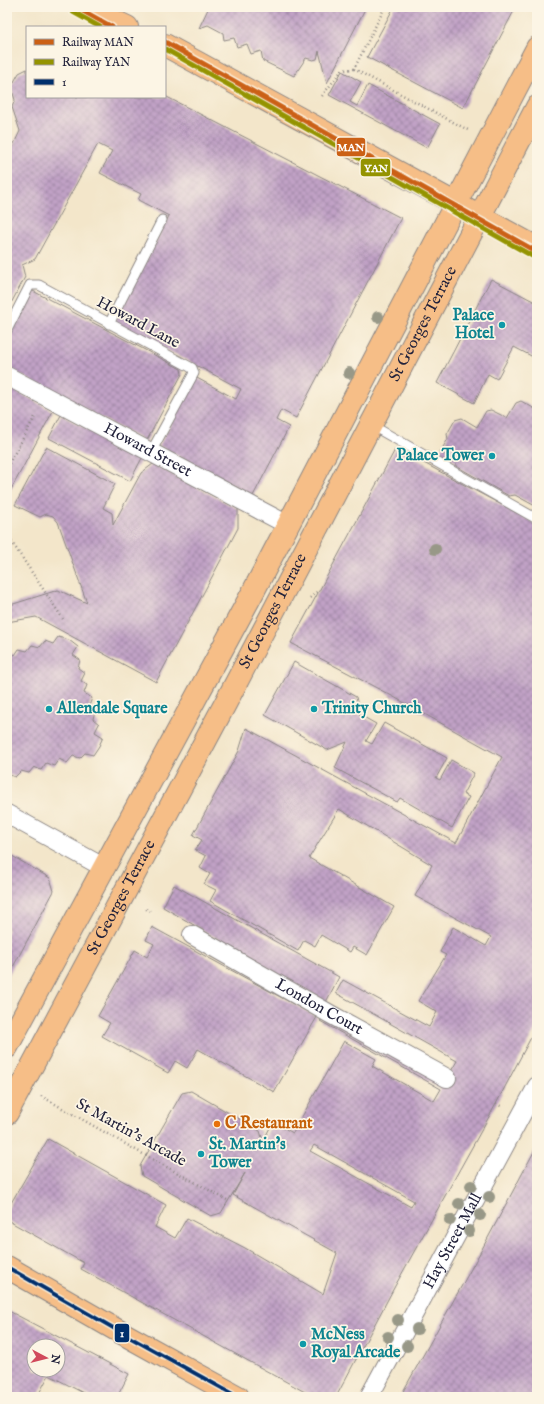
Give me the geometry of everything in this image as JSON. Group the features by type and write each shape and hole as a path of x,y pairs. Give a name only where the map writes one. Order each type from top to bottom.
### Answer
{"main road":[{"path":"85,7 125,26"},
{"path":"166,45 537,248"},
{"name":"St Georges Terrace","path":"7,1046 288,525 537,48"},
{"name":"St Georges Terrace","path":"7,1114 224,706 537,107"},
{"path":"7,1267 238,1397"}],"street":[{"name":"Howard Street","path":"7,376 288,525"},
{"path":"7,814 103,867"},
{"name":"London Court","path":"192,935 330,1014 447,1078"},
{"name":"Hay Street Mall","path":"369,1397 537,1086"}],"lane":[{"path":"108,324 162,220"},
{"name":"Howard Lane","path":"7,330 30,285 39,285 108,324 192,368 194,373 151,452"},
{"path":"371,426 537,519"}],"path":[{"path":"354,69 385,7"},
{"path":"322,96 342,70 354,69 474,133"},
{"path":"7,467 46,396"},
{"path":"7,535 63,619"},
{"path":"310,598 320,590"},
{"path":"146,909 150,911"},
{"name":"St Martin's Arcade","path":"22,1086 229,1201"}],"building":[{"path":"209,7 366,7 327,83 319,51 317,59 313,60 306,58 294,76 263,61 261,51 251,54 247,44 237,47 234,38 224,40 223,33 208,25 199,28"},
{"path":"394,7 516,7 463,108 367,57"},
{"path":"26,70 26,98 166,98 166,97 401,218 296,418 281,410 276,420 289,427 253,496 159,446 195,377 236,399 241,389 114,322 169,216 138,200 141,194 100,173 112,151 98,144 35,259 22,265 25,277 7,311 7,148 13,146 20,131 12,107 15,100 11,87 19,73"},
{"path":"342,71 361,82 350,102 357,106 368,85 440,124 427,148 329,95"},
{"name":"Palace Hotel","path":"491,279 537,303 537,359 514,347 497,379 488,374 474,403 437,383"},
{"path":"33,291 181,369 182,374 146,442 7,368 7,334 29,293"},
{"path":"7,386 53,411 7,497"},
{"name":"Palace Tower","path":"521,401 537,410 537,507 515,495 509,496 456,466 455,461 440,452 448,439 447,434 455,420 462,418 477,427 486,411 491,410 507,418 516,403"},
{"path":"61,415 142,458 130,481 49,438"},
{"path":"46,447 115,484 103,508 112,513 113,525 141,473 153,464 238,509 238,528 156,682 36,617 7,622 7,606 58,590 87,603 58,522 53,516 46,514 40,517 15,505"},
{"path":"396,448 537,524 537,1026 336,1397 314,1397 81,1269 84,1263 7,1220 7,1210 48,1139 166,1205 155,1227 175,1238 187,1218 245,1248 323,1294 337,1253 233,1195 245,1173 221,1213 211,1216 142,1176 140,1166 182,1093 191,1091 260,1131 263,1141 273,1122 293,1133 344,1041 376,1059 372,1066 434,1101 441,1089 320,1021 330,1014 447,1078 457,1061 336,993 343,980 429,1027 437,1012 418,1001 446,955 440,952 453,927 486,946 491,937 415,896 432,865 339,809 309,858 394,907 367,955 353,947 350,952 321,935 315,946 304,940 298,951 210,901 216,890 204,884 210,874 200,868 206,856 195,850 202,840 193,835 239,751 246,728 456,843 502,757 392,696 291,643","holes":["314,1145 414,1201 411,1207 310,1151"]},
{"name":"Allendale Square","path":"58,637 69,640 78,647 73,655 80,660 78,668 85,673 81,681 87,685 84,693 92,698 89,706 95,711 93,719 99,724 95,732 103,737 93,755 85,753 80,758 73,756 67,763 59,759 54,766 46,763 41,770 34,767 29,773 21,771 15,777 7,774 7,652 15,655 19,649 27,651 32,645 40,647 45,641 53,644"},
{"path":"294,662 356,697 360,715 376,724 366,741 372,744 384,723 447,758 436,778 440,780 451,760 474,773 463,794 469,797 452,828 400,798 397,802 335,768 347,742 327,750 265,715"},
{"path":"7,853 50,878 54,891 7,978"},
{"path":"174,885 339,977 326,1002 163,907"},
{"path":"152,927 317,1017 274,1092 198,1049 187,1068 175,1061 168,1073 102,1036 110,1023 98,1016 135,950 147,957 154,944 146,940"},
{"path":"537,1146 537,1397 400,1397 481,1251"},
{"path":"7,1310 60,1338 26,1338 26,1378 47,1378 37,1397 7,1397"},
{"path":"66,1341 129,1374 117,1397 91,1397 55,1378 66,1378"}],"rail line":[{"name":"MAN","path":"76,7 110,26"},
{"name":"YAN","path":"73,12 98,26"},
{"name":"MAN","path":"166,43 537,252"},
{"name":"YAN","path":"166,50 534,257"}],"transit line":[{"name":"1","path":"7,1267 238,1397"}],"place":[{"name":"Palace Hotel","path":"502,325"},
{"name":"Palace Tower","path":"492,456"},
{"name":"Allendale Square","path":"49,709"},
{"name":"Trinity Church","path":"314,709"},
{"name":"C Restaurant","path":"217,1124"},
{"name":"St. Martin's Tower","path":"201,1154"},
{"name":"McNess Royal Arcade","path":"303,1344"}]}
